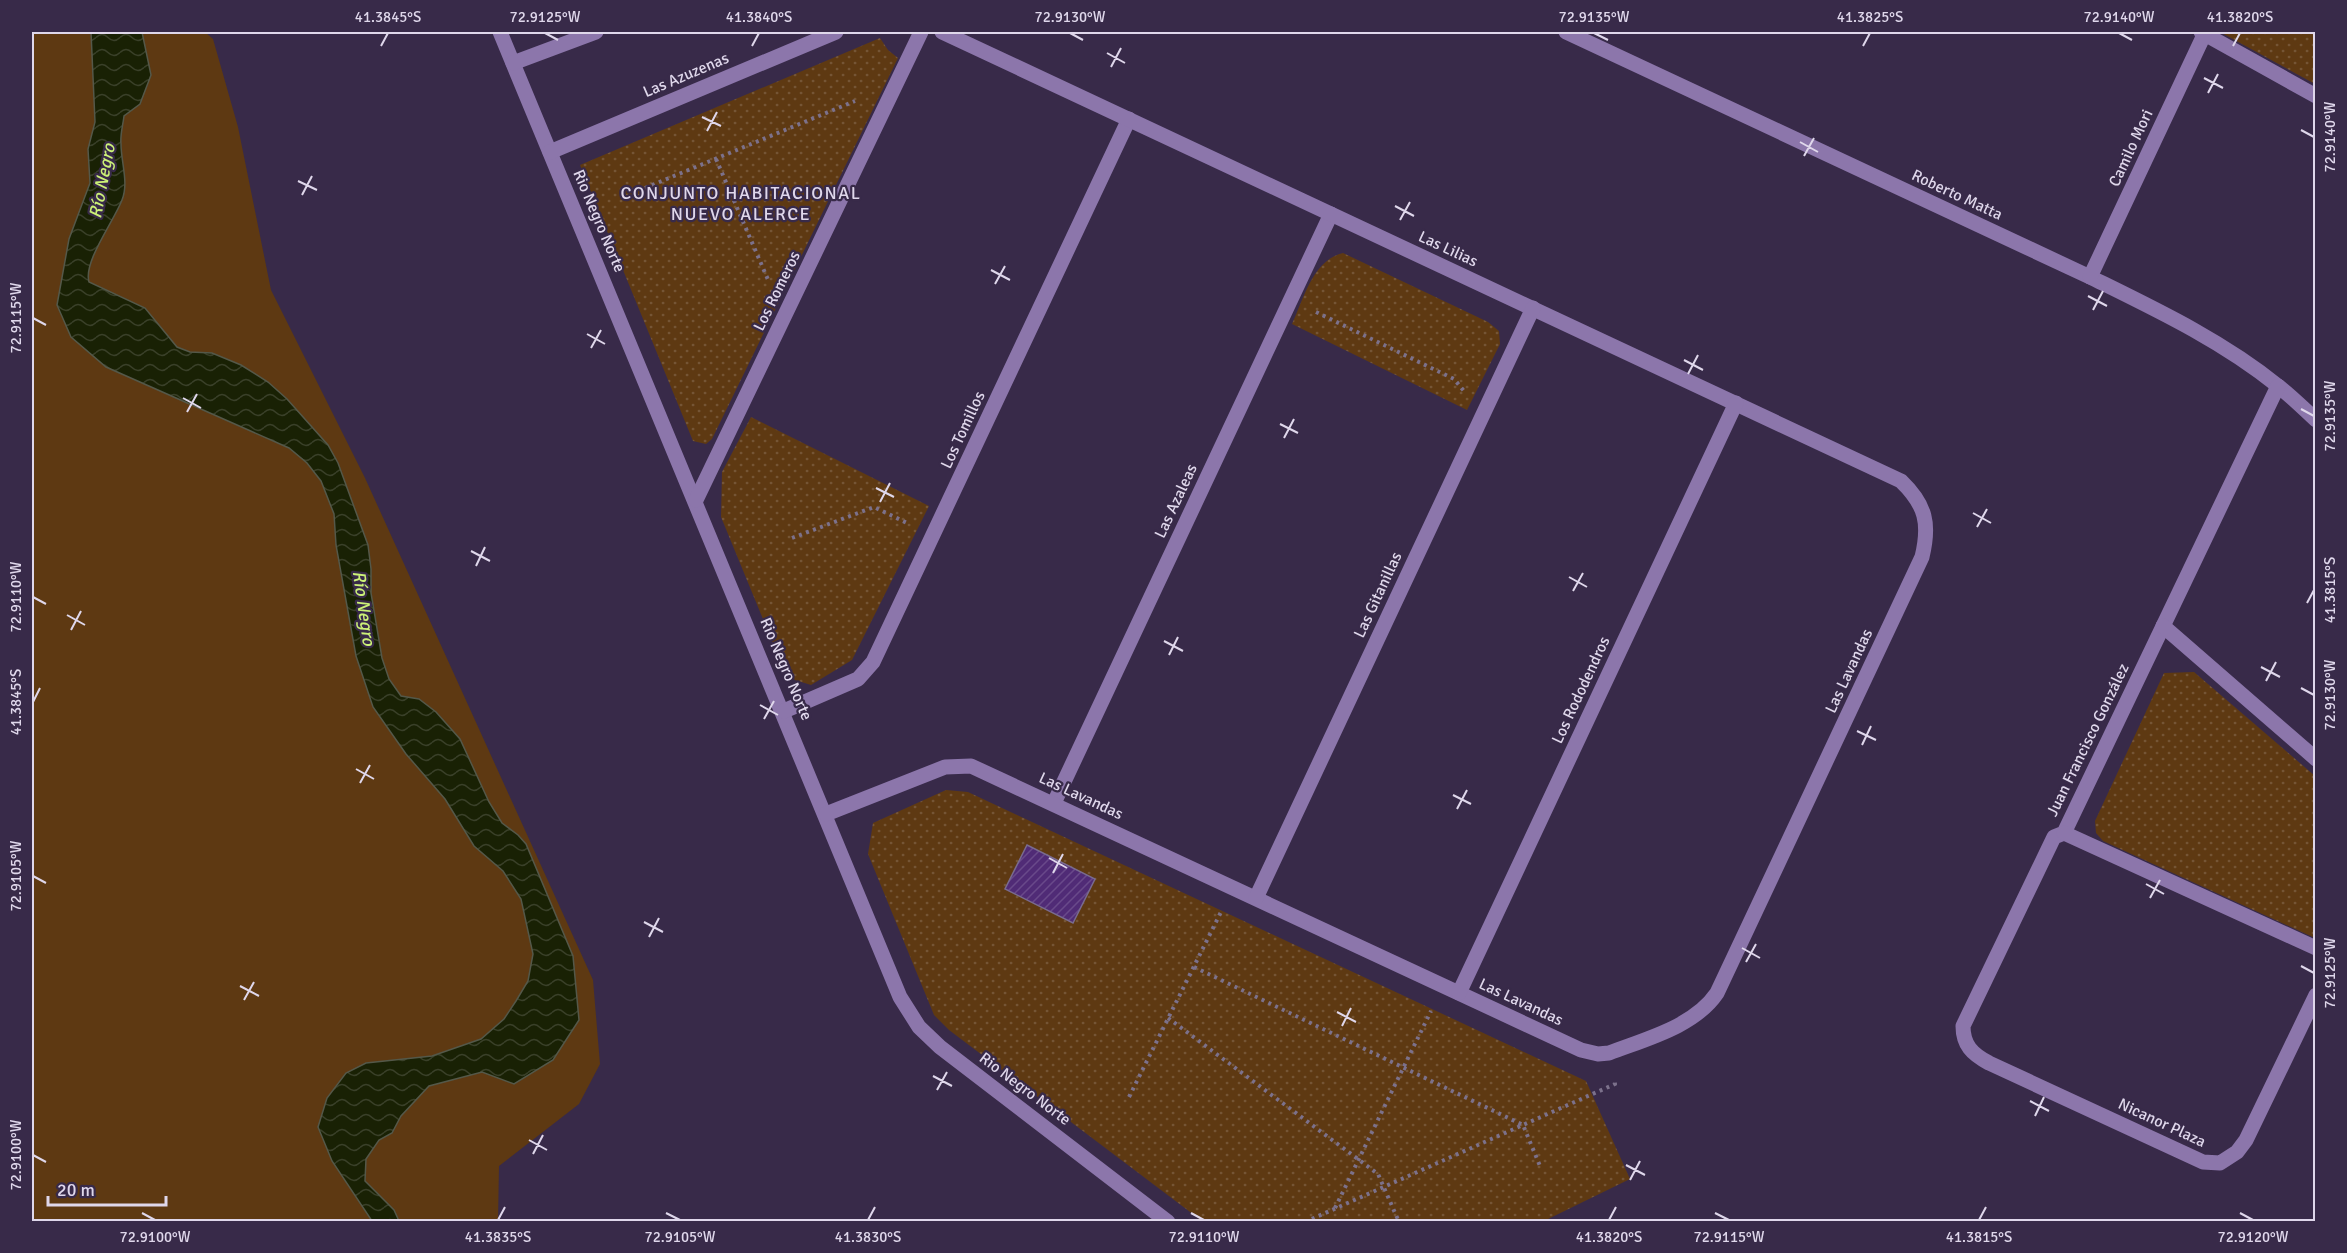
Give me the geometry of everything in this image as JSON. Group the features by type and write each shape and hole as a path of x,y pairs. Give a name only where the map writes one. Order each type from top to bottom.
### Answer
{"street":[{"name":"Rio Negro Norte","path":"500,32 696,500 900,997 919,1027 939,1047 1168,1221"},
{"path":"513,63 596,32"},
{"name":"Las Azuzenas","path":"550,152 836,32"},
{"name":"Los Romeros","path":"696,500 921,32"},
{"name":"Las Lilias","path":"942,32 1901,481 1919,500 1924,515"},
{"name":"Roberto Matta","path":"1566,32 2090,277 2201,334 2278,386 2316,420"},
{"name":"Camilo Mori","path":"2090,277 2202,33 2316,96"},
{"name":"Los Tomillos","path":"783,711 852,682 867,671 1129,119"},
{"name":"Las Azaleas","path":"1054,803 1331,214"},
{"name":"Las Gitanillas","path":"1256,898 1533,308"},
{"name":"Juan Francisco González","path":"1963,1026 2054,837 2064,833 2278,386"},
{"name":"Los Rododendros","path":"1459,993 1736,403"},
{"name":"Las Lavandas","path":"826,814 945,767 963,765 980,769 1581,1050 1598,1054 1609,1053 1675,1027 1695,1016 1717,993 1922,557 1926,529 1924,515"},
{"path":"2163,627 2316,759"},
{"path":"2064,833 2316,948"},
{"name":"Nicanor Plaza","path":"1963,1026 1963,1037 1967,1046 1976,1056 1989,1063 2203,1162 2220,1164 2237,1152 2246,1140 2316,995"}],"path":[{"path":"645,188 863,98 885,107"},
{"path":"716,159 784,317"},
{"path":"1290,300 1454,378 1483,416"},
{"path":"792,538 874,507 933,535"},
{"path":"1129,1097 1233,887"},
{"path":"1194,967 1523,1125 1540,1166"},
{"path":"1335,1208 1443,986"},
{"path":"1168,1018 1378,1174 1399,1221"},
{"path":"1305,1221 1615,1084 1609,1053"}],"shaded area":[{"path":"32,32 205,32 213,39 238,127 271,290 365,478 593,980 600,1064 579,1104 499,1166 498,1221 32,1221"},
{"path":"2220,32 2315,32 2315,84"},
{"path":"880,38 888,50 898,58 712,439 706,444 693,441 580,165"},
{"path":"1343,253 1488,322 1499,331 1500,344 1467,410 1292,324 1317,272 1324,263"},
{"path":"751,417 929,506 852,660 811,685 795,680 784,670 721,517 722,472"},
{"path":"2194,672 2315,776 2315,938 2103,841 2096,833 2095,821 2164,673"},
{"path":"946,790 968,792 1586,1081 1630,1179 1544,1221 1202,1221 949,1030 934,1015 868,854 873,823"}],"water":[{"name":"Río Negro","path":"91,32 142,32 151,75 140,104 124,116 121,151 125,180 124,193 90,264 89,282 145,308 177,347 190,352 212,353 241,365 268,382 287,399 328,445 338,463 368,545 371,593 382,658 389,679 401,696 419,699 436,712 460,739 489,802 502,823 526,844 573,956 579,1020 553,1060 514,1084 482,1072 429,1086 401,1116 392,1133 379,1140 366,1159 365,1181 394,1210 399,1221 372,1221 332,1161 318,1127 327,1098 346,1073 366,1063 432,1056 481,1039 504,1019 528,981 533,954 521,899 503,871 474,846 445,799 406,754 373,707 356,656 336,545 334,514 321,481 307,463 289,448 106,367 71,337 57,305 69,239 90,183 88,149 95,122"}],"building":[{"path":"1027,845 1095,879 1073,923 1005,889"}],"district":[{"name":"CONJUNTO HABITACIONAL NUEVO ALERCE","path":"741,203"}]}
